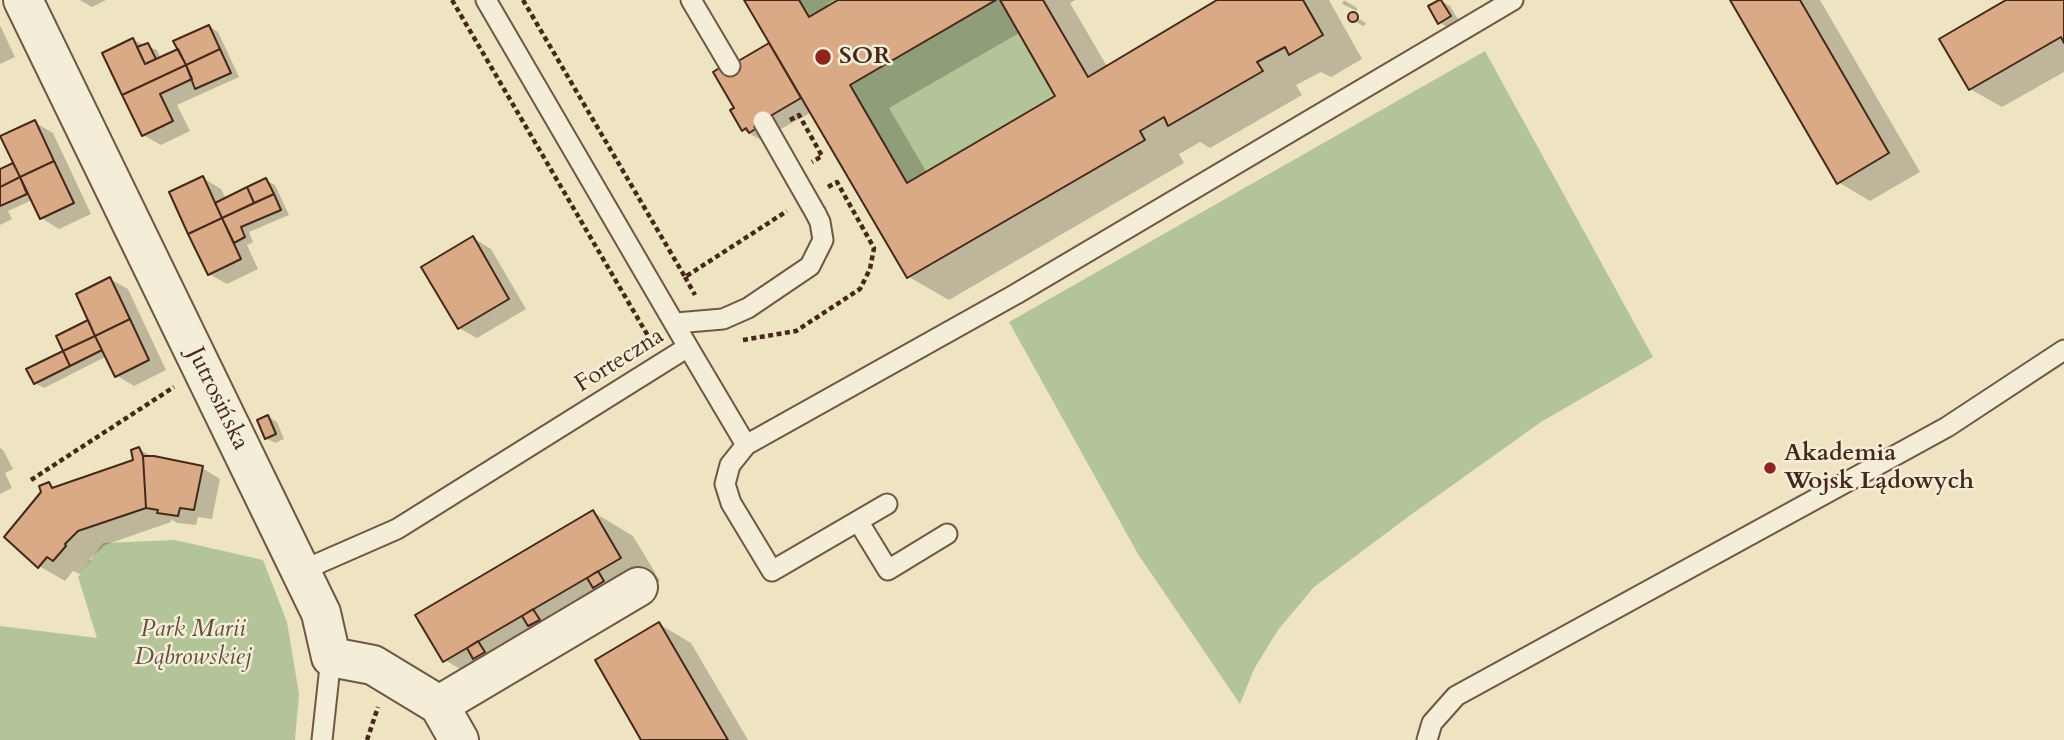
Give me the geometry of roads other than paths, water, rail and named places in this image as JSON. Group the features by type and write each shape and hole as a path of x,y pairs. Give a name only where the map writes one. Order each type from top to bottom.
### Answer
{"street":[{"name":"Jutrosińska","path":"23,0 321,613 331,657"},
{"path":"439,705 638,587"},
{"path":"331,657 373,665 439,705 460,740"}],"lane":[{"name":"Forteczna","path":"301,571 397,529 688,347 486,0"},
{"path":"691,0 730,66"},
{"path":"887,503 772,571 731,503 725,484 730,464 746,446 1016,294 1513,0"},
{"path":"676,323 723,319 748,308 810,266 819,252 823,231 816,214 763,121"},
{"path":"688,347 746,446"},
{"path":"1427,740 1432,723 1456,696 1947,426 2064,350"},
{"path":"858,521 888,570 947,534"},
{"path":"322,740 331,657"}],"place":[{"name":"SOR","path":"823,57"},
{"name":"Akademia Wojsk Lądowych","path":"1770,468"}],"park label":[{"name":"Park Marii Dąbrowskiej","path":"193,644"}]}
